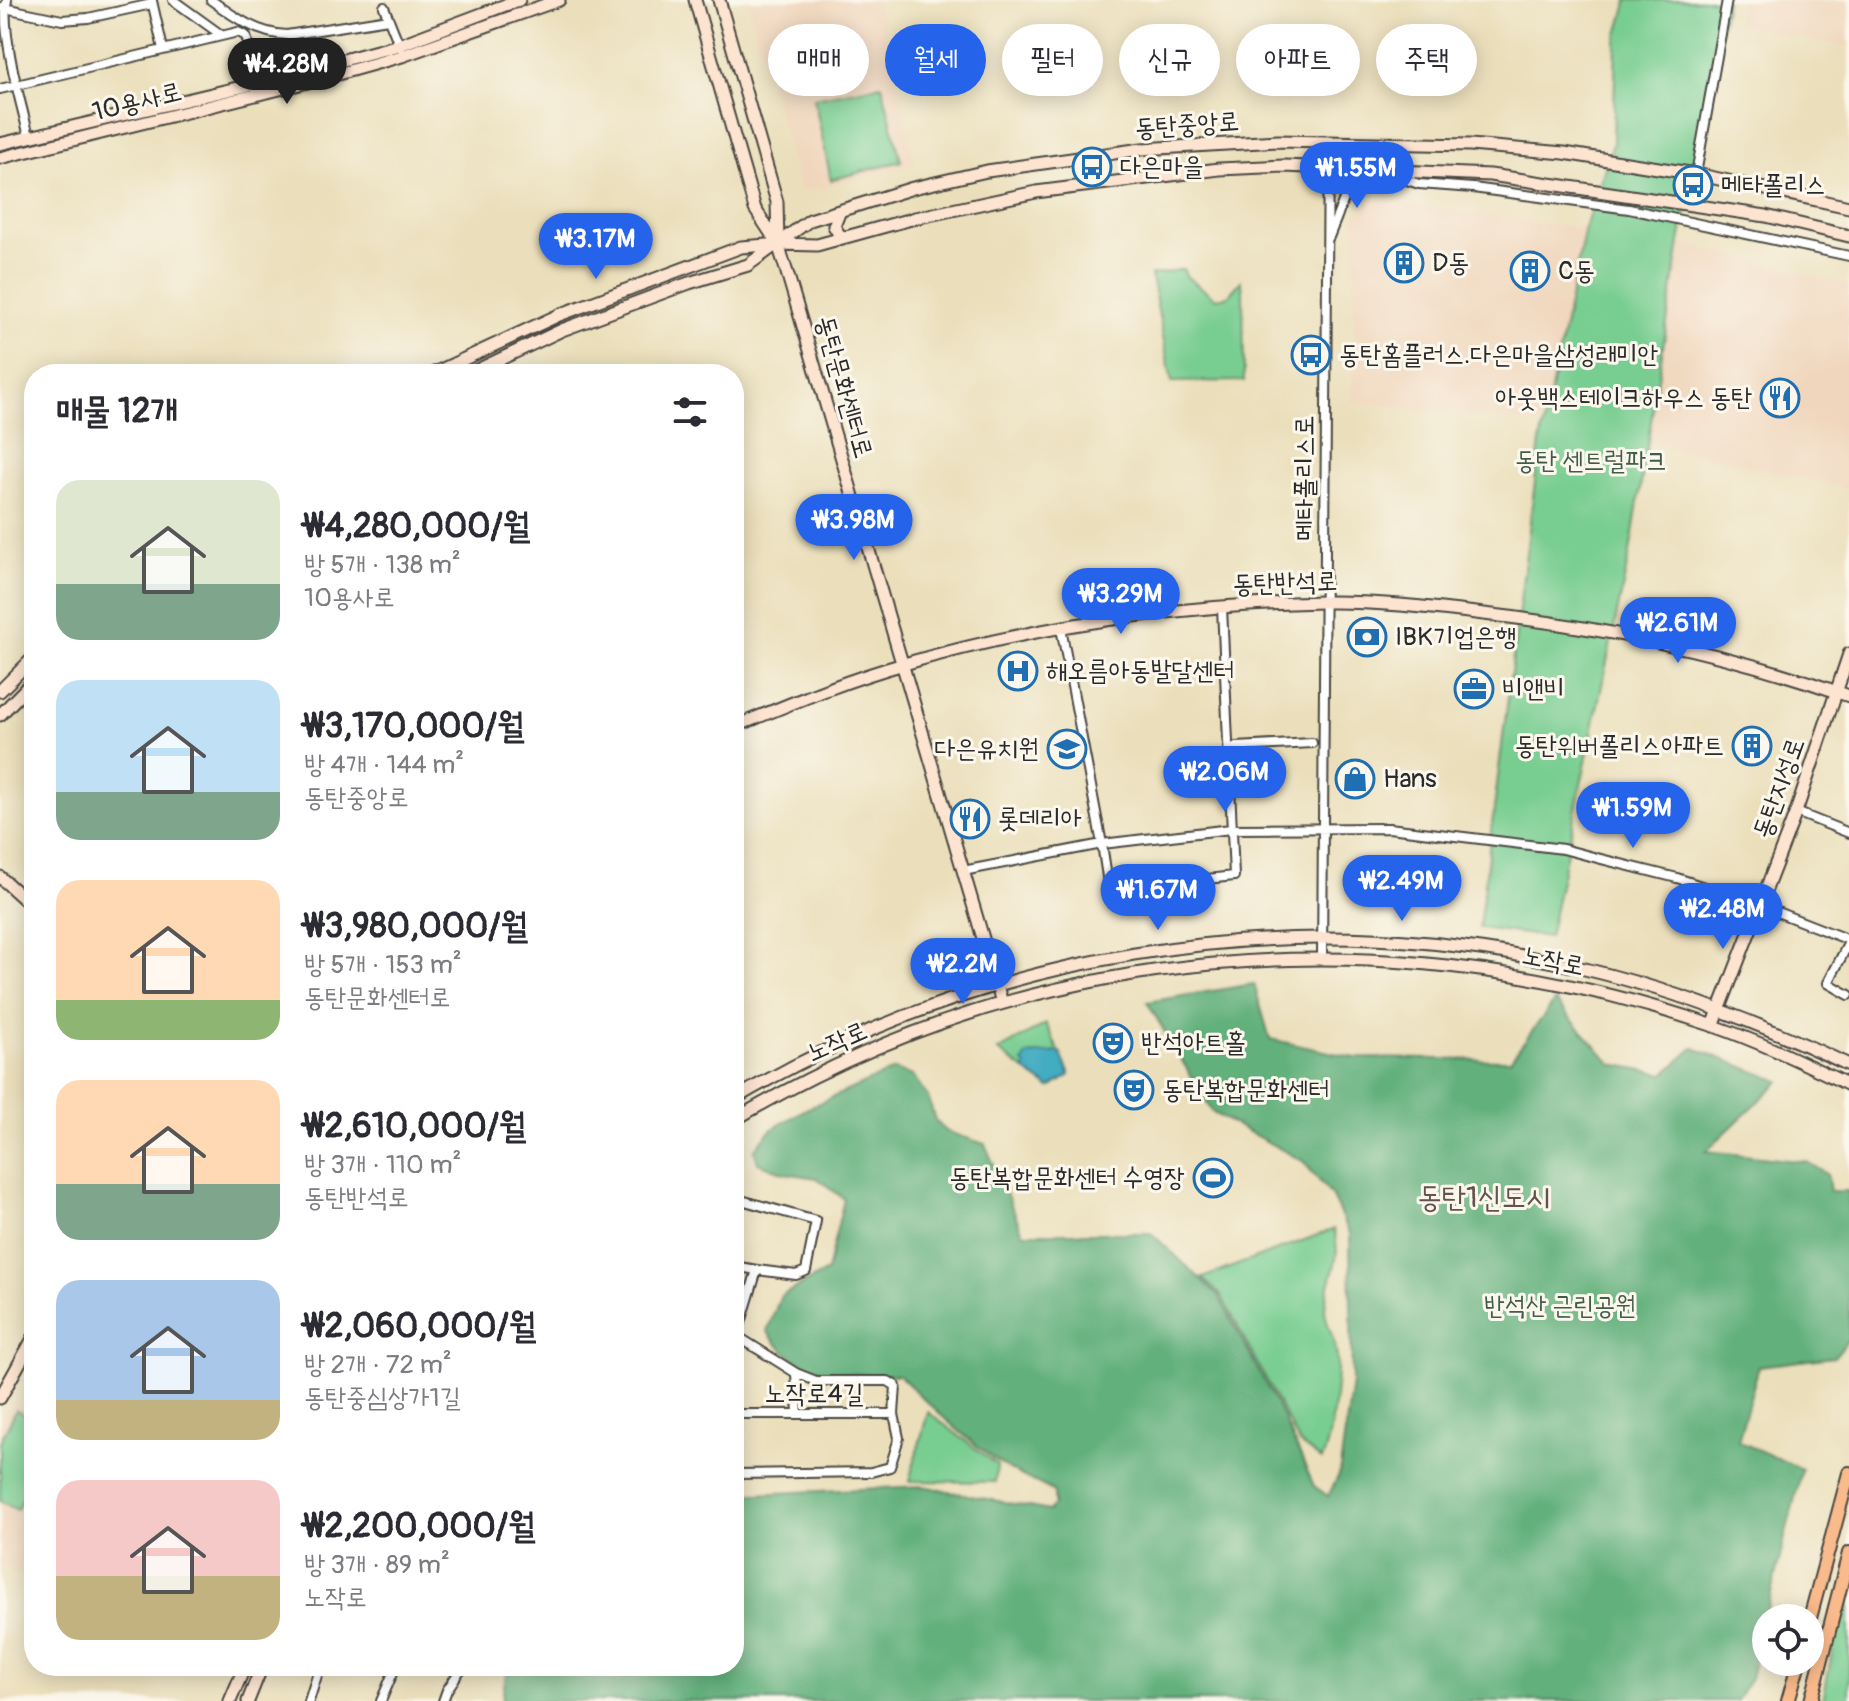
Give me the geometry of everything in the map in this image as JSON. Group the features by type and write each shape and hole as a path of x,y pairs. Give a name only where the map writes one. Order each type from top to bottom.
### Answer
{"main road":[{"path":"1814,1604 1849,1473"},
{"path":"1811,1701 1849,1553"},
{"path":"1788,1701 1795,1676"}],"street":[{"path":"173,0 220,34"},
{"path":"211,0 271,34 287,35 388,19"},
{"name":"10용사로","path":"0,144 401,50 504,2 519,0"},
{"name":"10용사로","path":"0,158 320,79 559,0"},
{"name":"동탄문화센터로","path":"695,0 755,209 778,244"},
{"name":"동탄문화센터로","path":"719,0 777,202 778,244 1002,1003"},
{"path":"1696,174 1727,0"},
{"path":"29,136 4,30 4,5 62,20 88,18 152,2 163,49"},
{"path":"384,7 401,50"},
{"path":"0,89 238,32 246,36 258,83"},
{"name":"동탄중앙로","path":"490,364 562,330 689,283 748,265 810,220 913,188 1016,165 1142,149 1264,141 1470,145 1564,153 1696,174 1849,207"},
{"name":"메타폴리스로","path":"1322,960 1328,141"},
{"name":"동탄중앙로","path":"453,364 534,326 741,247 817,245 980,203 1076,185 1219,169 1327,167 1490,175 1766,216 1849,236"},
{"path":"1327,242 1346,194 1374,169"},
{"name":"동탄중앙로","path":"1374,169 1419,184 1473,188 1629,209 1849,256"},
{"path":"840,211 834,226 840,236 847,237"},
{"name":"동탄반석로","path":"744,723 902,664 982,643 1143,615 1325,602 1427,607 1617,633 1739,662 1836,692"},
{"path":"1061,628 1109,890 1234,876 1222,607"},
{"name":"동탄지성로","path":"1713,1026 1796,812 1849,654"},
{"path":"0,691 24,667"},
{"path":"0,715 24,690"},
{"path":"1836,692 1849,696"},
{"path":"1236,747 1312,743"},
{"path":"1796,812 1849,833"},
{"path":"963,871 1102,844 1231,829 1389,828 1563,849 1677,878 1759,905 1849,941 1828,983 1849,995"},
{"path":"0,877 24,899"},
{"path":"1266,940 1272,950 1266,959"},
{"name":"노작로","path":"744,1094 839,1044 938,1004 996,985 1170,948 1266,940 1401,941 1479,949 1548,961 1645,985 1719,1009 1849,1065"},
{"name":"노작로","path":"744,1115 822,1072 943,1022 1002,1003 1061,987 1172,967 1266,959 1402,962 1544,980 1713,1026 1849,1085"},
{"path":"1057,970 1055,981 1061,987"},
{"path":"1640,1004 1648,995 1645,985"},
{"path":"938,1004 946,1011 943,1022"},
{"path":"1768,1048 1764,1036 1775,1031"},
{"path":"744,1201 816,1221 806,1271 796,1275 744,1268"},
{"name":"노작로4길","path":"744,1309 757,1270"},
{"name":"노작로4길","path":"744,1341 796,1373"},
{"path":"0,1398 24,1355"},
{"path":"744,1474 871,1472 890,1467 899,1438 894,1414 896,1386 888,1381 816,1381 796,1373 798,1414"},
{"name":"노작로4길","path":"744,1414 894,1414"},
{"path":"230,1701 241,1676"},
{"path":"248,1701 258,1676"},
{"path":"309,1701 317,1676"},
{"path":"381,1701 392,1676"},
{"path":"443,1701 456,1676"}],"shaded area":[{"path":"747,0 878,0 885,31 885,96 900,96 915,164 801,192 774,96 869,96 869,24 768,24 768,75"},
{"path":"1740,0 1849,0 1849,47 1737,24"},
{"name":"메타폴리스","path":"1372,200 1670,240 1849,285 1849,489 1597,430 1352,401 1355,217"},
{"path":"15,1401 24,1405 24,1576 0,1564 0,1430"}],"green space":[{"name":"동탄 센트럴파크","path":"1628,0 1726,0 1680,242 1630,552 1549,937 1479,928 1540,442 1585,228 1613,144 1616,41"},
{"path":"882,85 901,161 831,180 814,98 869,96 869,87"},
{"path":"1183,269 1187,277 1215,298 1228,296 1241,281 1244,381 1172,382 1151,275"},
{"name":"반석산 근린공원","path":"1254,984 1270,1039 1356,1058 1510,1060 1555,1001 1612,1064 1664,1074 1694,1048 1780,1081 1706,1151 1807,1162 1827,1174 1830,1191 1849,1191 1849,1339 1834,1357 1759,1366 1738,1441 1802,1469 1768,1604 1752,1604 1752,1670 1737,1701 502,1701 506,1676 744,1676 744,1495 923,1486 1049,1511 1054,1504 1054,1492 990,1456 899,1375 843,1374 809,1366 780,1347 767,1331 781,1296 827,1271 844,1199 817,1178 785,1173 758,1163 754,1150 771,1130 806,1109 894,1070 913,1076 928,1097 935,1120 945,1131 985,1144 1023,1233 1151,1233 1219,1296 1283,1417 1314,1486 1328,1496 1339,1475 1352,1383 1350,1234 1331,1195 1303,1161 1213,1113 1147,1002"},
{"path":"1046,1024 1070,1075 1050,1088 998,1051"},
{"path":"1334,1229 1336,1261 1325,1308 1336,1350 1337,1373 1331,1422 1322,1460 1300,1444 1221,1295 1202,1278"},
{"path":"16,1410 24,1414 24,1496 17,1510 0,1501 0,1442"},
{"path":"928,1412 997,1465 995,1482 909,1481"},
{"path":"1849,1590 1849,1701 1823,1701 1842,1597"}],"water":[{"path":"1060,1052 1070,1075 1050,1088 1025,1071 1023,1063 1027,1055"}],"place":[{"name":"다은마을","path":"1092,167"},
{"name":"메타폴리스","path":"1693,185"},
{"name":"D동","path":"1404,263"},
{"name":"C동","path":"1530,271"},
{"name":"동탄홈플러스.다은마을삼성래미안","path":"1311,355"},
{"name":"아웃백스테이크하우스 동탄","path":"1780,398"},
{"name":"IBK기업은행","path":"1367,637"},
{"name":"해오름아동발달센터","path":"1018,671"},
{"name":"비앤비","path":"1474,689"},
{"name":"동탄위버폴리스아파트","path":"1752,746"},
{"name":"다은유치원","path":"1067,749"},
{"name":"Hans","path":"1355,779"},
{"name":"롯데리아","path":"970,819"},
{"name":"반석아트홀","path":"1113,1043"},
{"name":"동탄복합문화센터","path":"1134,1090"},
{"name":"동탄복합문화센터 수영장","path":"1213,1178"}],"district":[{"name":"동탄1신도시","path":"1484,1197"}]}
